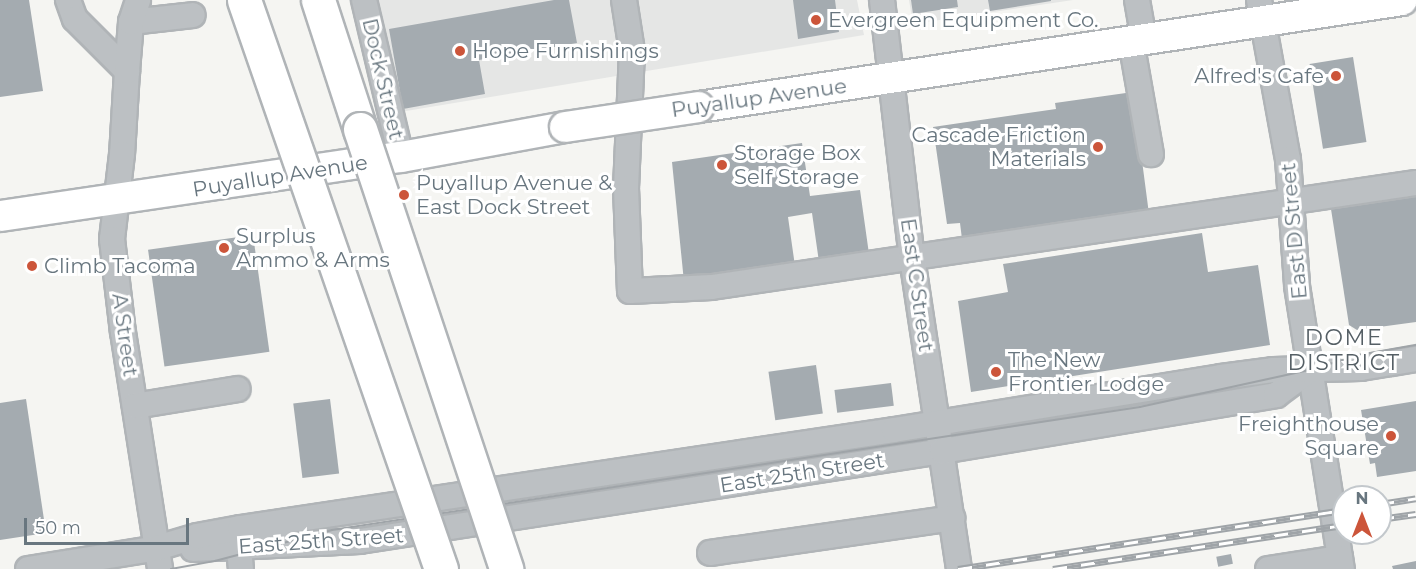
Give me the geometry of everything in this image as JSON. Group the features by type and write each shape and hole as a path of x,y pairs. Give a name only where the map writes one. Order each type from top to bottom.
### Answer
{"highway":[{"path":"244,0 441,569"},
{"path":"318,0 506,569"},
{"path":"330,0 360,129"}],"main road":[{"name":"Puyallup Avenue","path":"0,216 401,157 566,127 1138,40 1262,10 1402,0"}],"street":[{"path":"68,0 75,19 127,71"},
{"name":"Dock Street","path":"364,0 401,157"},
{"path":"624,0 632,51 626,188 630,291 712,287 1416,183"},
{"name":"East C Street","path":"882,0 912,258 959,569"},
{"path":"1137,0 1138,40 1151,154"},
{"name":"East D Street","path":"1262,10 1288,159 1297,286 1341,563"},
{"path":"134,11 193,15"},
{"name":"A Street","path":"134,11 112,239 159,559"},
{"name":"East 25th Street","path":"159,559 197,536 240,528 938,423 1221,377 1273,370 1361,368 1416,359"},
{"name":"East 25th Street","path":"159,559 240,558 310,545 391,537 942,451 1276,395 1310,370"},
{"path":"135,406 238,389"},
{"path":"710,553 952,518"},
{"path":"28,569 159,559"},
{"path":"1268,569 1341,563"}],"shaded area":[{"path":"373,0 857,0 864,35 400,112"},
{"path":"909,0 1073,0 913,24"}],"building":[{"path":"0,0 29,0 43,91 0,97"},
{"name":"Hope Furnishings","path":"554,0 569,0 577,43 479,60 485,94 403,109 389,29"},
{"path":"793,0 835,0 839,32 798,39"},
{"path":"911,0 957,0 958,7 913,14"},
{"path":"988,0 1051,0 1051,1 990,11"},
{"path":"1353,57 1366,142 1323,149 1310,64"},
{"path":"1133,92 1149,214 962,239 960,223 947,224 933,127 1056,109 1055,103"},
{"path":"802,143 810,196 860,190 869,254 819,262 812,213 788,217 795,266 684,282 672,162"},
{"path":"1416,196 1416,322 1357,330 1349,325 1331,209"},
{"path":"1202,233 1208,272 1258,265 1270,345 971,392 958,301 1008,292 1003,264"},
{"path":"253,235 269,352 164,367 148,250"},
{"path":"816,365 823,414 775,420 768,372"},
{"path":"891,383 894,406 837,413 834,390"},
{"path":"26,399 46,533 0,540 0,403"},
{"path":"330,399 339,473 302,478 293,404"},
{"name":"Freighthouse Square","path":"1416,401 1416,471 1377,477 1375,463 1370,464 1361,410"},
{"path":"1231,554 1233,564 1218,567 1216,557"},
{"path":"1416,561 1416,569 1393,569 1392,566"}],"tram line":[{"path":"171,569 215,561 332,530 1140,407 1310,370 1359,355 1416,345"}],"railway":[{"path":"1392,502 1416,498"},
{"path":"958,569 1332,512"},
{"path":"1392,517 1416,514"},
{"path":"1053,569 1332,527"}],"place":[{"name":"Evergreen Equipment Co.","path":"816,20"},
{"name":"Hope Furnishings","path":"460,51"},
{"name":"Alfred's Cafe","path":"1336,76"},
{"name":"Cascade Friction Materials","path":"1098,147"},
{"name":"Storage Box Self Storage","path":"722,165"},
{"name":"Puyallup Avenue & East Dock Street","path":"404,195"},
{"name":"Surplus Ammo & Arms","path":"224,248"},
{"name":"Climb Tacoma","path":"32,266"},
{"name":"The New Frontier Lodge","path":"996,372"},
{"name":"Freighthouse Square","path":"1391,436"}],"district":[{"name":"DOME DISTRICT","path":"1344,350"}]}
